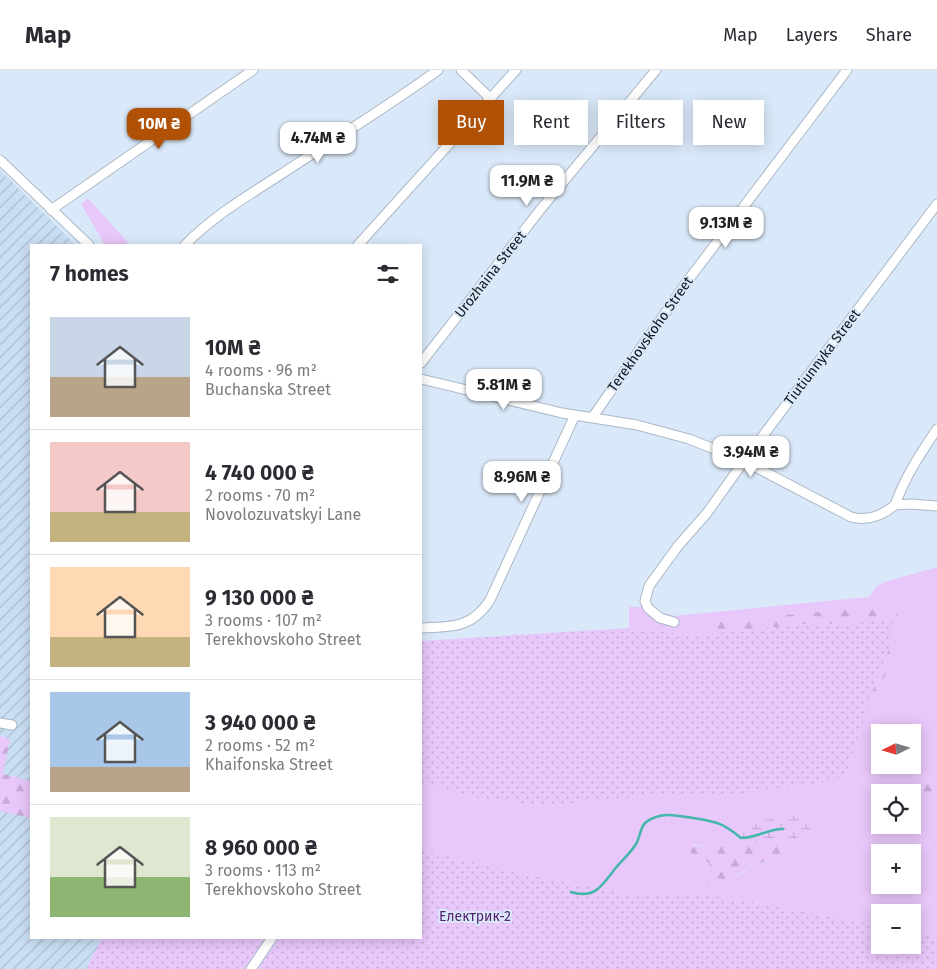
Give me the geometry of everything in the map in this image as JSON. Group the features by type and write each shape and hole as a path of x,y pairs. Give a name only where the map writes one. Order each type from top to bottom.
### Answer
{"street":[{"path":"51,210 253,70"},
{"path":"186,244 196,234 248,196 402,96 438,70"},
{"path":"461,70 491,99"},
{"path":"359,244 516,70"},
{"name":"Urozhaina Street","path":"422,362 540,210 656,70"},
{"name":"Terekhovskoho Street","path":"592,418 689,279 847,70"},
{"path":"0,160 88,244"},
{"name":"Tiutiunnyka Street","path":"674,622 660,618 648,608 645,600 648,586 678,546 707,513 937,204"},
{"path":"422,379 575,415 636,425 689,439 744,461 851,517 872,518 895,505 917,504 937,506"},
{"path":"422,628 450,626 468,621 476,618 484,610 575,415"},
{"path":"895,505 911,467 937,429"},
{"path":"0,723 12,725"},
{"path":"251,969 271,939"}],"shaded area":[{"path":"0,170 75,244 30,244 30,939 101,939 86,969 0,969"}],"green space":[{"path":"88,198 129,244 104,244 81,204"},
{"path":"937,567 937,773 920,784 871,784 871,834 921,834 921,801 937,793 937,936 921,933 921,904 871,904 871,923 709,895 633,895 519,873 422,850 422,783 472,797 543,806 677,793 744,793 827,782 846,773 879,671 803,624 695,635 629,628 629,607 646,607 673,616 869,597 876,587 885,582","holes":["781,841 791,842 769,861 752,866 738,876 702,879 710,864 689,852 693,844 709,847"]},
{"path":"871,608 889,609 895,612 900,619 900,630 879,693 872,691 891,640 893,621 884,618 851,624 803,624 713,634 707,631 710,623 723,620"},
{"path":"884,618 893,621 890,647 879,672 846,774 827,782 744,793 677,793 543,806 472,797 422,783 422,641 629,628 695,635 803,624 851,624"},
{"path":"0,736 10,739 3,774 30,781 30,818 0,811"},
{"path":"937,773 937,793 921,801 921,784 919,784"},
{"path":"802,815 810,817 812,828 791,842 732,844 736,835 752,824"},
{"path":"781,841 791,842 792,851 788,858 754,865 718,885 704,884 702,879 710,864 689,852 690,845 709,847"},
{"name":"Електрик-2","path":"422,850 519,873 633,895 709,895 871,923 871,954 921,954 921,933 937,936 937,969 258,969 277,939 422,939"},
{"path":"101,939 267,939 247,969 86,969"}],"waterway":[{"path":"571,892 586,894 601,886 634,848 645,823 662,815 674,815 713,822 724,826 741,838 783,829"}]}
